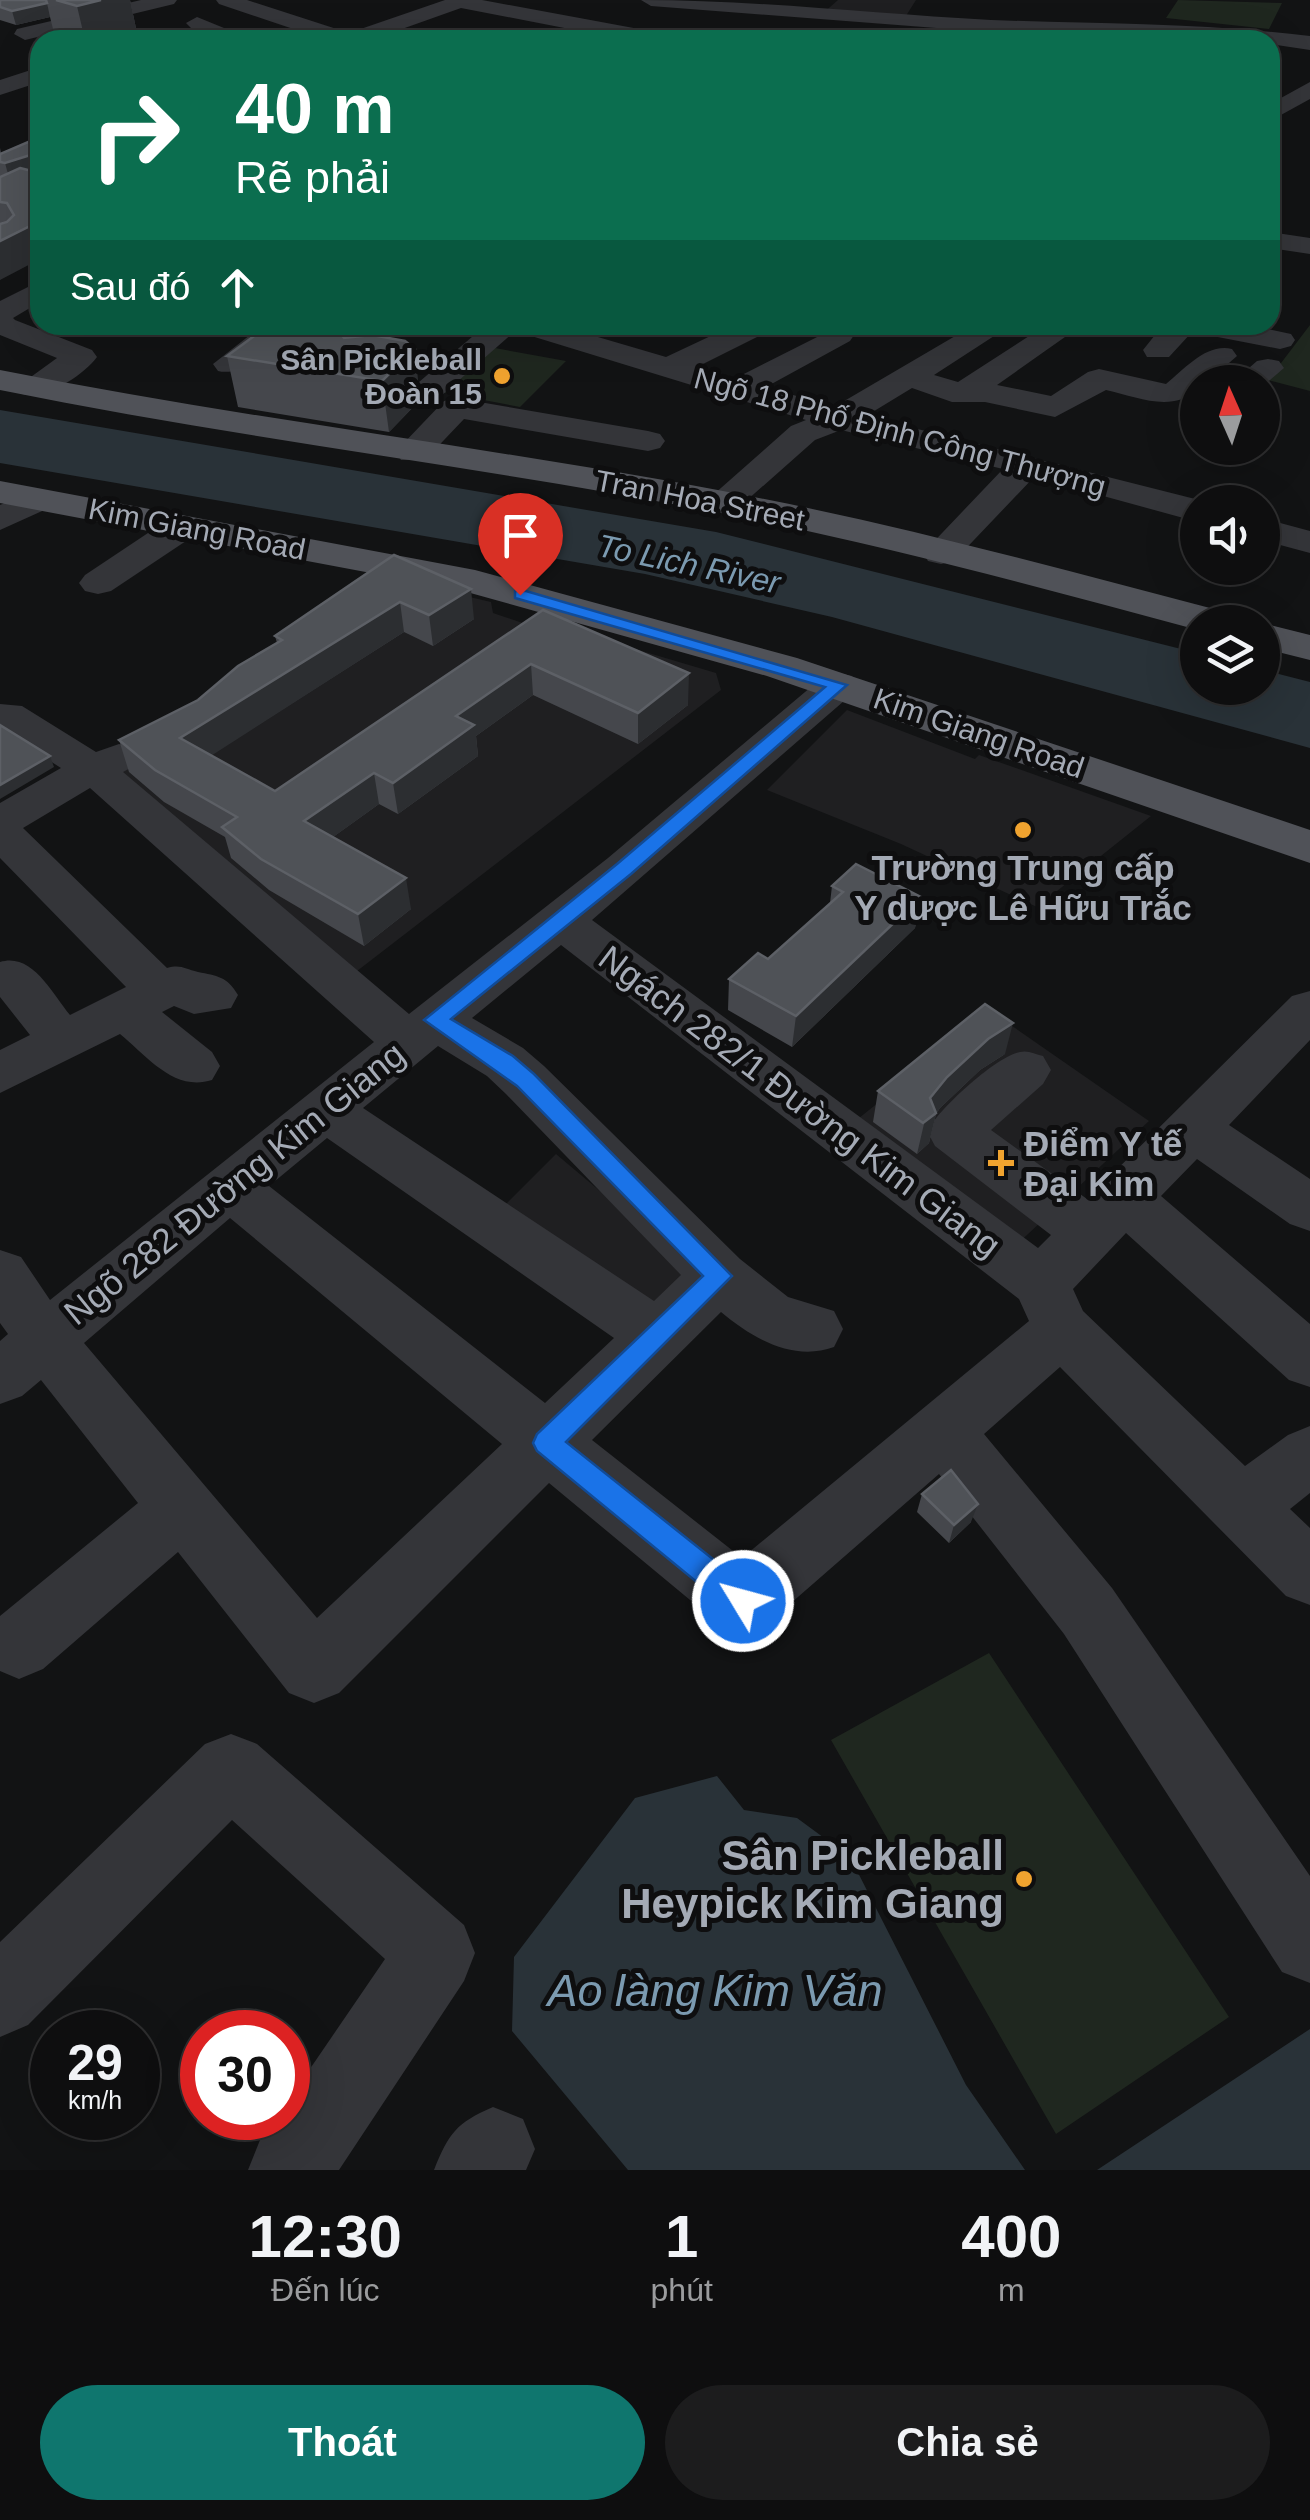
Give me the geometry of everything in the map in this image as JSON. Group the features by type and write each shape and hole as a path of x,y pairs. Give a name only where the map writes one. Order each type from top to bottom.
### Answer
{"main road":[{"name":"Tran Hoa Street","path":"17,384 170,415 725,502 1180,613"},
{"name":"Kim Giang Road","path":"20,496 461,578 838,685 1310,847"},
{"path":"1280,640 1310,648"}],"street":[{"path":"41,30 166,0"},
{"path":"226,0 318,30"},
{"path":"956,0 946,10 995,15 1006,0"},
{"path":"378,30 462,1 621,30"},
{"path":"394,4 471,17 459,23 504,30"},
{"path":"646,4 710,9 813,6 932,30"},
{"path":"553,16 583,5"},
{"path":"788,30 813,6"},
{"path":"1070,6 1067,10 1140,14 1150,30"},
{"path":"214,30 261,12"},
{"path":"110,13 153,30"},
{"path":"882,30 889,19"},
{"path":"604,30 607,28"},
{"path":"1280,83 1303,69 1297,55"},
{"path":"0,88 30,78"},
{"path":"1280,108 1310,89"},
{"path":"1280,242 1310,246"},
{"path":"17,384 81,357 36,335"},
{"path":"228,364 269,335"},
{"path":"430,389 492,335"},
{"name":"Ngõ 18 Phố Định Công Thượng","path":"565,335 665,370 838,419 1027,464 1180,506"},
{"path":"605,347 631,335"},
{"path":"665,370 737,335"},
{"path":"944,335 966,344"},
{"path":"736,390 858,369 966,344 980,335"},
{"path":"965,392 1053,335"},
{"path":"1190,335 1254,359"},
{"path":"274,366 310,338 344,344 372,338"},
{"path":"858,369 952,392 985,392 1055,407 1089,389 1099,379 1180,397"},
{"path":"725,502 802,433 838,419 858,369"},
{"path":"413,452 456,408 648,440"},
{"path":"942,553 1027,464"},
{"path":"1084,520 1110,487"},
{"path":"0,519 20,496"},
{"path":"98,584 182,527"},
{"path":"1280,534 1310,542"},
{"path":"356,592 394,566"},
{"name":"Ngõ 282 Đường Kim Giang","path":"22,1357 560,920 640,878 838,685"},
{"path":"8,715 95,770 273,928 422,1031 505,1062 719,1276 771,1318 813,1328"},
{"path":"0,823 47,792 158,736"},
{"path":"0,831 194,1066"},
{"name":"Ngách 282/1 Đường Kim Giang","path":"560,920 1051,1306 1310,1573"},
{"path":"11,976 63,1042"},
{"path":"0,1073 178,982 194,996 206,989 213,995"},
{"path":"230,1186 743,1601 943,1431 1051,1306 1109,1216 1310,1009"},
{"path":"1026,1070 954,1131 1109,1216 1310,1361"},
{"path":"324,1109 658,1336"},
{"path":"1195,1128 1310,1208"},
{"path":"0,1274 22,1357 182,1508 314,1668 719,1276"},
{"path":"943,1431 1088,1612 1310,1944"},
{"path":"1243,1506 1310,1455"},
{"path":"19,1645 182,1508"},
{"path":"0,1997 231,1770 436,1953 290,2170"}],"shaded area":[{"path":"838,0 916,0 904,19 822,14"},
{"path":"1178,0 1282,3 1269,29 1166,18"},
{"path":"1310,325 1310,391 1280,383 1279,365"},
{"name":"Sân Pickleball Đoàn 15","path":"484,346 566,361 520,407 436,391"},
{"path":"384,577 491,602 493,613 546,631 561,627 716,673 721,690 348,978 107,775"},
{"path":"847,710 975,759 979,755 1151,816 1037,907 901,844 767,790"},
{"name":"Điểm Y tế Đại Kim","path":"992,1012 1149,1121 1012,1249 849,1126"},
{"path":"556,1154 702,1277 652,1323 503,1207"},
{"name":"Sân Pickleball Heypick Kim Giang","path":"989,1653 1229,2017 1056,2134 831,1740"}],"water":[{"name":"To Lich River","path":"0,410 716,532 1180,649 1180,705 1280,705 1280,674 1310,682 1310,748 832,617 645,574 0,463"},
{"name":"Ao làng Kim Văn","path":"717,1776 744,1810 797,1818 850,1857 966,2085 1025,2170 628,2170 512,2031 514,1957 635,1798"},
{"path":"1310,2029 1310,2170 1097,2170"}],"building":[{"path":"0,0 47,3 12,11 0,7"},
{"path":"56,0 101,0 77,6"},
{"path":"30,142 30,155 5,163 0,162 0,154"},
{"path":"20,168 30,170 30,226 0,241 0,224 14,215 7,203 0,202 0,177"},
{"path":"255,335 372,335 405,341 415,349 382,381 227,356"},
{"path":"394,555 471,589 429,615 400,602 180,738 275,791 543,610 689,673 638,713 531,664 456,716 474,725 393,783 374,773 304,821 406,878 358,914 261,859 222,827 237,817 155,770 119,740 198,700 238,666 282,640 275,636"},
{"path":"0,725 50,756 0,785"},
{"path":"856,864 921,897 796,1016 729,979 758,953 768,959 843,892 832,886"},
{"path":"985,1004 1013,1023 988,1039 947,1077 930,1098 936,1113 923,1123 878,1091"},
{"path":"951,1470 978,1504 954,1525 922,1494"}],"place":[{"name":"Sân Pickleball Đoàn 15","path":"502,376"},
{"name":"Trường Trung cấp Y dược Lê Hữu Trắc","path":"1023,830"},
{"name":"Điểm Y tế Đại Kim","path":"1001,1163"},
{"name":"Sân Pickleball Heypick Kim Giang","path":"1024,1879"}],"route":[{"path":"520,595 838,685 624,869 435,1020 505,1062 526,1080 719,1276 547,1443 743,1601"}]}
